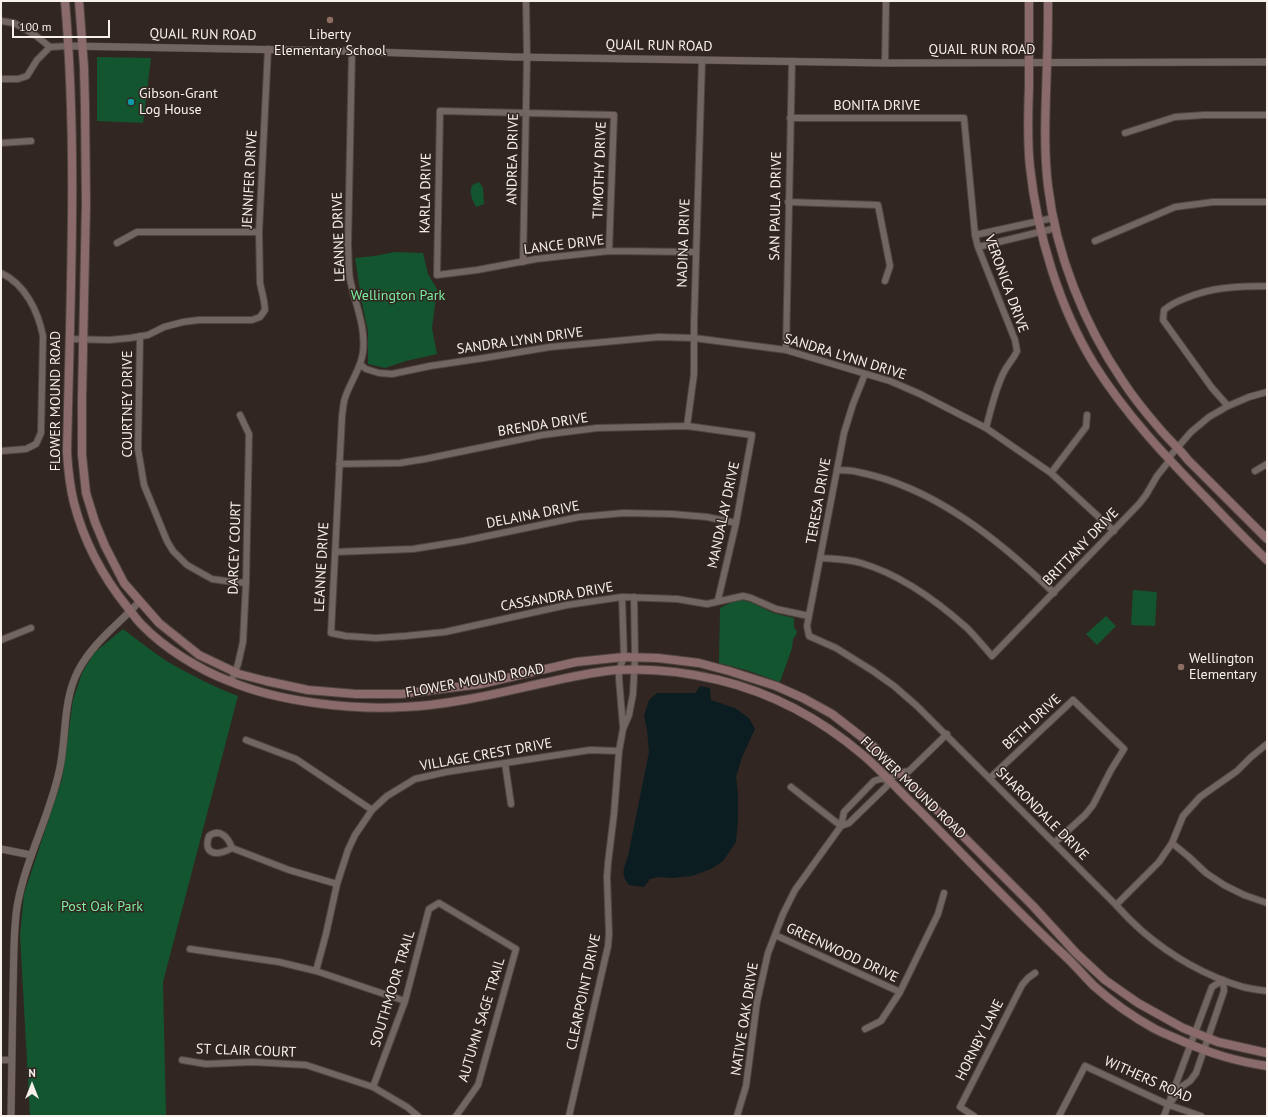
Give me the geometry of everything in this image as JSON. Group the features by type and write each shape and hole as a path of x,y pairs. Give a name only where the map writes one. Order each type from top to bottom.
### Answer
{"main road":[{"name":"FLOWER MOUND ROAD","path":"65,1 72,161 67,452 69,478 81,526 93,555 114,590 141,624 166,646 206,670 231,682 271,695 358,707 405,707 455,701 589,673 619,670 682,673 721,681 760,693 794,709 826,727 866,757 1096,988 1128,1012 1156,1030 1218,1056 1267,1066"},
{"name":"FLOWER MOUND ROAD","path":"79,1 85,87 86,171 82,455 86,493 95,522 105,546 124,583 159,623 199,655 235,672 266,681 308,690 356,694 401,694 481,684 576,662 624,657 680,660 699,663 730,671 776,686 803,698 832,714 872,745 1033,906 1076,953 1105,980 1138,1003 1183,1028 1218,1042 1267,1053"},
{"path":"1029,1 1028,130 1030,166 1041,231 1050,266 1062,298 1088,352 1122,405 1169,461 1267,560"},
{"path":"1048,1 1045,112 1048,186 1053,218 1072,283 1093,331 1121,380 1147,415 1188,460 1267,538"}],"street":[{"name":"ANDREA DRIVE","path":"523,262 527,57 526,1"},
{"path":"885,63 886,1"},
{"path":"1,21 14,23 35,35 50,47 37,60 27,76 18,79 1,79"},
{"name":"QUAIL RUN ROAD","path":"50,47 83,45 352,51 527,57 885,63 1267,62"},
{"name":"JENNIFER DRIVE","path":"140,336 148,335 164,327 183,322 198,320 252,320 260,318 265,310 260,283 259,232 268,50"},
{"name":"LEANNE DRIVE","path":"331,633 342,416 345,398 361,365 363,351 363,332 350,277 348,245 352,51"},
{"name":"NADINA DRIVE","path":"688,426 694,374 702,60"},
{"name":"SAN PAULA DRIVE","path":"786,350 792,61"},
{"name":"KARLA DRIVE","path":"436,275 440,111 526,113"},
{"name":"TIMOTHY DRIVE","path":"526,113 614,115 609,251"},
{"path":"1125,133 1175,118 1204,114 1267,114"},
{"name":"BONITA DRIVE","path":"790,118 964,118"},
{"name":"VERONICA DRIVE","path":"964,118 975,235 978,247 1015,340 1017,351 1014,359 1005,369 986,428"},
{"path":"1,143 31,142"},
{"path":"788,202 878,205 890,266 885,281"},
{"path":"1095,241 1175,207 1213,202 1267,202"},
{"path":"975,235 1053,218"},
{"path":"978,247 1056,228"},
{"path":"117,243 137,232 259,232"},
{"name":"LANCE DRIVE","path":"436,275 609,251 696,252"},
{"path":"1,273 18,284 29,300 40,321 43,336 41,433 36,444 26,449 1,451"},
{"path":"1228,406 1212,388 1164,320 1164,310 1171,304 1202,292 1222,288 1267,286"},
{"path":"69,339 116,339 140,336"},
{"name":"COURTNEY DRIVE","path":"140,336 138,449 140,467 144,484 167,541 173,551 187,565 196,571 212,579 226,582 246,583"},
{"name":"SANDRA LYNN DRIVE","path":"361,365 366,369 379,373 392,374 430,366 550,346 659,337 694,338 786,350 890,381 920,394 986,428 1050,474 1114,531"},
{"name":"TERESA DRIVE","path":"809,636 807,626 844,433 853,404 865,374"},
{"name":"BRITTANY DRIVE","path":"821,558 840,559 860,563 881,570 906,583 937,603 968,629 992,656 1114,531 1143,499 1177,447 1191,432 1209,417 1228,406 1248,397 1267,392"},
{"path":"1050,474 1086,427 1087,414"},
{"name":"DARCEY COURT","path":"231,682 242,650 246,583 249,434 240,415"},
{"name":"BRENDA DRIVE","path":"339,464 400,463 542,435 597,428 688,426 752,435"},
{"name":"MANDALAY DRIVE","path":"718,600 736,522 752,435"},
{"path":"1255,471 1267,464"},
{"path":"837,470 857,472 885,479 919,493 953,512 1017,559 1054,593"},
{"name":"DELAINA DRIVE","path":"335,552 413,549 579,517 624,513 672,514 707,517 736,522"},
{"name":"CASSANDRA DRIVE","path":"331,633 346,636 376,638 445,632 567,605 622,597 677,599 707,604 714,603 718,600 743,596 776,609 809,616"},
{"name":"CLEARPOINT DRIVE","path":"622,597 624,657 619,670 619,679 624,729"},
{"name":"CLEARPOINT DRIVE","path":"569,1116 608,946 609,927 607,877 619,751 629,715 634,670 634,597"},
{"path":"11,1116 14,926 21,890 31,856 60,770 69,694 78,672 90,651 103,636 140,601"},
{"path":"1,640 31,628"},
{"name":"SHARONDALE DRIVE","path":"809,636 836,648 894,686 917,706 947,734 1141,931 1167,951 1194,967 1223,980 1244,987 1267,991"},
{"name":"BETH DRIVE","path":"990,778 1073,700 1124,749 1111,770 1093,805 1085,815 1054,843"},
{"name":"NATIVE OAK DRIVE","path":"737,1116 746,1086 757,1002 768,953 783,914 795,890 841,826 844,812 874,781 888,779 900,772 909,771 947,734"},
{"path":"246,740 296,759 372,810"},
{"path":"1116,905 1159,862 1172,843 1183,816 1200,797 1237,770 1267,744"},
{"name":"VILLAGE CREST DRIVE","path":"316,971 337,884 348,850 355,835 372,810 387,796 415,779 446,772 590,750 619,751"},
{"path":"505,763 510,804"},
{"name":"NATIVE OAK DRIVE","path":"841,826 849,823 887,786 888,779"},
{"path":"791,787 841,826"},
{"path":"1172,843 1206,873 1224,885 1244,895 1267,903"},
{"path":"232,848 289,870 337,884"},
{"path":"1,849 31,856"},
{"path":"865,1029 881,1021 900,992 938,914 944,893"},
{"name":"SOUTHMOOR TRAIL","path":"373,1087 405,1001 429,909 439,903 516,950"},
{"name":"GREENWOOD DRIVE","path":"775,935 900,992"},
{"path":"190,949 279,962 316,971 405,1001"},
{"name":"AUTUMN SAGE TRAIL","path":"456,1116 478,1085 516,950"},
{"name":"HORNBY LANE","path":"974,1116 960,1107 1022,985 1028,978 1036,973"},
{"path":"1164,1116 1212,987 1223,980 1224,990 1196,1073 1190,1081 1181,1087 1169,1105"},
{"path":"1,1060 12,1060"},
{"name":"ST CLAIR COURT","path":"182,1060 206,1064 253,1062 306,1065 373,1087 407,1107 418,1116"},
{"name":"WITHERS ROAD","path":"1059,1116 1085,1066 1169,1105 1201,1116"}],"green space":[{"path":"97,57 151,58 143,123 97,121"},
{"path":"479,182 483,188 484,204 476,207 472,199 471,191 472,185"},
{"name":"Wellington Park","path":"395,252 423,253 428,274 437,289 432,328 437,354 406,361 385,368 368,364 368,331 355,258"},
{"path":"1133,590 1157,592 1155,626 1131,625"},
{"path":"738,599 753,603 773,613 794,618 794,628 797,631 793,639 792,648 780,682 746,670 719,663 720,608"},
{"path":"1106,616 1116,626 1097,645 1086,634"},
{"name":"Post Oak Park","path":"123,629 168,662 220,689 238,696 163,982 166,1116 30,1116 20,935 24,894 62,779 73,700 82,673 94,653"}],"shaded area":[{"path":"700,686 710,688 711,700 735,708 749,718 755,729 742,757 736,777 738,819 736,842 723,861 711,869 692,876 672,878 659,877 650,879 644,887 629,885 624,878 624,871 649,752 644,716 649,700 657,693 695,693"}],"place":[{"name":"Liberty Elementary School","path":"330,20"},
{"name":"Gibson-Grant Log House","path":"131,102"},
{"name":"Wellington Elementary","path":"1181,667"}]}
